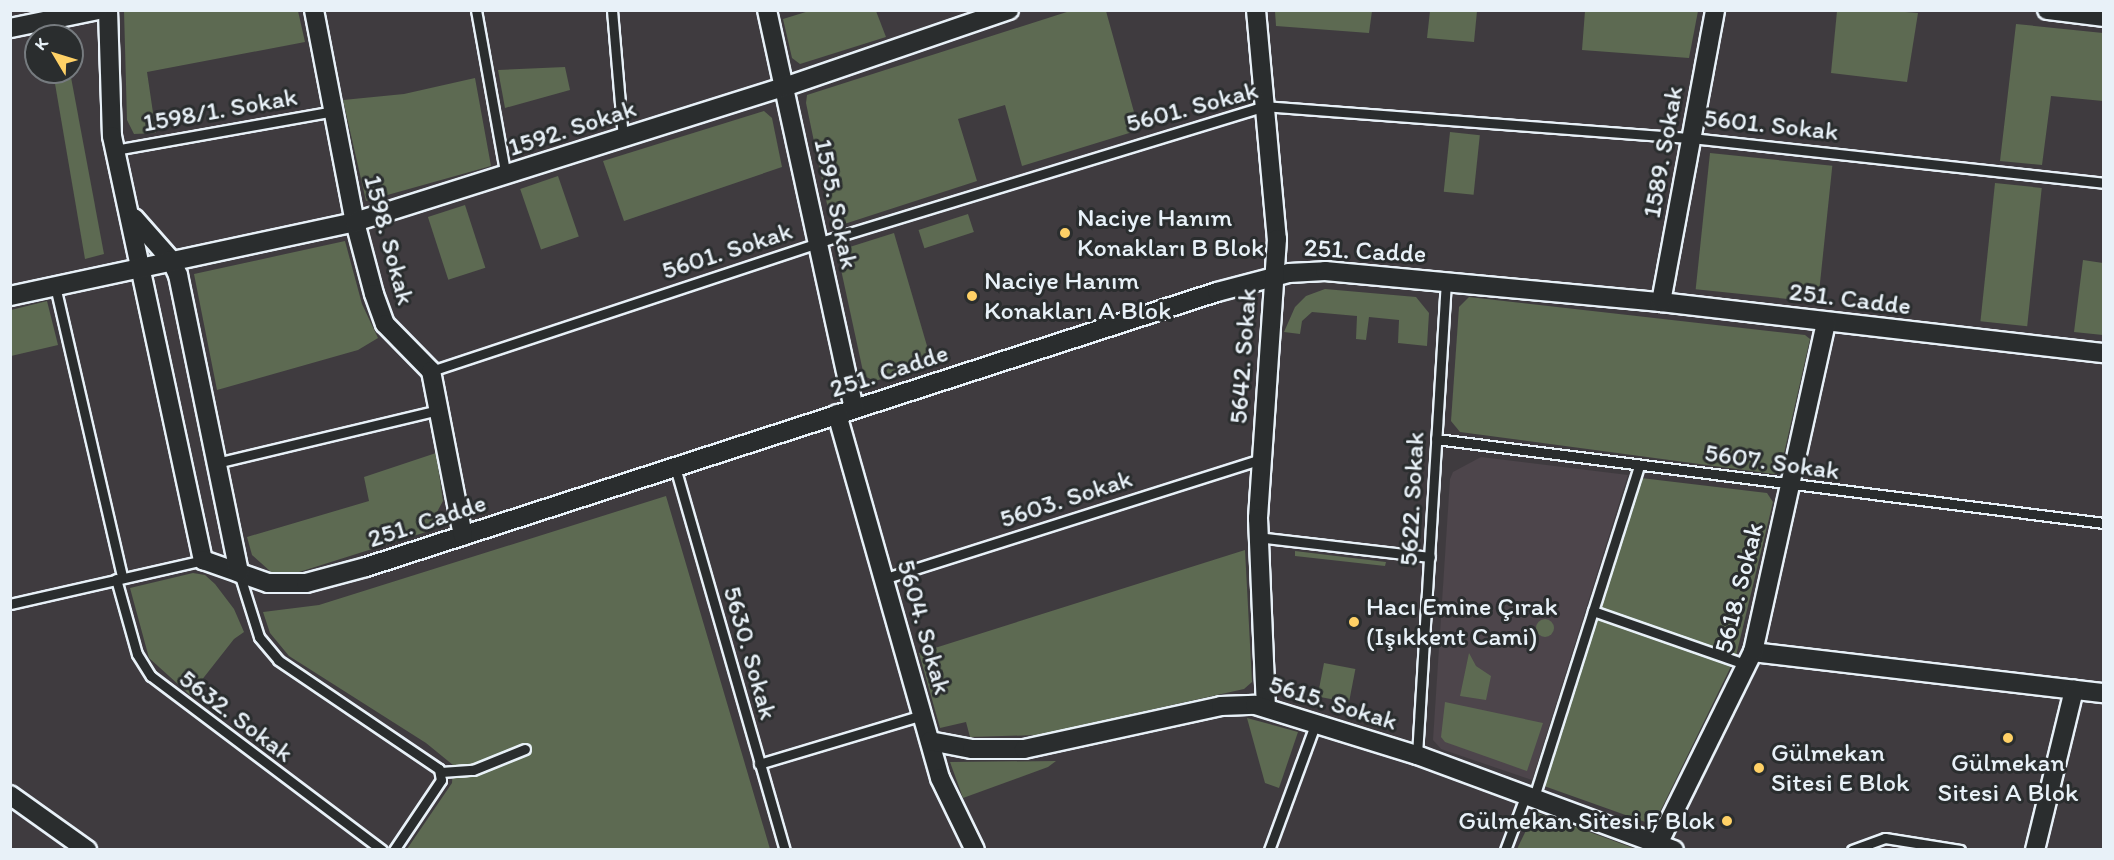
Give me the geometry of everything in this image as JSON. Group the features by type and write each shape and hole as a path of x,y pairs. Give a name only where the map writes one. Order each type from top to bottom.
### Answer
{"street":[{"path":"10,28 98,10"},
{"path":"108,10 110,120 115,150 143,265 203,560"},
{"name":"1598. Sokak","path":"314,10 355,222 385,324 431,371"},
{"name":"1595. Sokak","path":"767,10 817,243 845,411"},
{"name":"1592. Sokak","path":"10,296 143,265 355,222 506,177 784,87 1009,10"},
{"name":"5642. Sokak","path":"1256,10 1277,238 1257,537 1266,706"},
{"name":"1589. Sokak","path":"1661,302 1715,10"},
{"path":"2047,10 2103,17"},
{"path":"130,212 171,260 178,274 239,573"},
{"name":"251. Cadde","path":"203,560 268,584 306,583 463,536 845,411 1275,276 1325,271 1446,281 1661,302 2103,353"},
{"name":"5618. Sokak","path":"1663,847 1750,658 1826,322"},
{"path":"431,371 463,536"},
{"name":"5604. Sokak","path":"845,411 883,579 922,715 945,792 975,849"},
{"path":"1750,658 2103,693"},
{"path":"2035,849 2074,690"},
{"name":"5615. Sokak","path":"930,741 972,749 1024,749 1221,706 1266,706 1417,755 1663,847"},
{"path":"10,795 87,849"}],"lane":[{"path":"476,10 506,177"},
{"path":"612,10 623,138"},
{"name":"5601. Sokak","path":"431,371 817,243 1264,106 1691,138 2103,183"},
{"name":"1598/1. Sokak","path":"115,150 333,111"},
{"name":"5622. Sokak","path":"1417,755 1446,281"},
{"name":"5632. Sokak","path":"55,286 137,654 151,676 382,849"},
{"path":"216,463 439,410"},
{"name":"5607. Sokak","path":"1436,439 1790,487 2103,523"},
{"name":"5603. Sokak","path":"883,579 1261,459"},
{"path":"1505,849 1530,796 1593,611 1638,465"},
{"name":"5630. Sokak","path":"675,467 785,849"},
{"path":"1257,537 1430,556"},
{"path":"10,604 203,560"},
{"path":"239,573 256,629 270,652 313,686 432,762 441,772"},
{"path":"1593,611 1750,658"},
{"path":"759,764 922,715"},
{"path":"1269,849 1316,721"},
{"path":"441,772 473,770 525,749"},
{"path":"394,849 438,784 441,772"},
{"path":"1852,849 1885,838 1960,849"}],"shaded area":[{"path":"1481,457 1628,475 1532,780 1441,749 1433,740 1450,479 1453,472"}],"green space":[{"path":"1073,10 1106,11 1139,130 1022,166 1005,105 958,119 977,181 832,228 806,103 807,95"},
{"path":"1275,10 1372,11 1369,33 1276,26"},
{"path":"124,11 298,11 305,42 147,72 156,133 134,134 127,120"},
{"path":"809,11 876,11 886,37 800,64 792,58 783,19"},
{"path":"1430,11 1477,11 1474,42 1427,38"},
{"path":"1585,11 1698,11 1689,58 1582,50"},
{"path":"1837,11 1918,13 1907,82 1831,73"},
{"path":"2016,24 2103,33 2103,101 2051,96 2042,165 2000,161"},
{"path":"565,67 570,90 505,108 498,70"},
{"path":"475,78 491,166 366,201 343,100 404,94"},
{"path":"55,84 72,84 104,254 85,259"},
{"path":"764,111 772,118 782,167 624,221 603,161"},
{"path":"1450,132 1480,135 1474,195 1444,192"},
{"path":"1710,153 1832,166 1818,302 1696,289"},
{"path":"558,176 579,237 541,250 520,189"},
{"path":"1995,183 2042,188 2027,326 1980,321"},
{"path":"465,205 485,268 448,280 428,217"},
{"path":"968,214 974,232 924,248 919,230"},
{"path":"894,233 932,363 875,381 864,376 837,251"},
{"path":"345,241 362,304 378,338 358,350 217,390 194,274"},
{"path":"2083,260 2103,263 2103,335 2074,332"},
{"path":"1325,289 1416,297 1429,313 1427,346 1398,343 1399,320 1369,317 1366,340 1356,339 1357,316 1312,312 1302,321 1300,334 1284,332 1295,307 1306,296"},
{"path":"1469,297 1805,335 1810,339 1780,471 1774,474 1460,432 1451,421 1459,307"},
{"path":"47,301 58,345 11,356 11,310"},
{"path":"436,453 443,501 426,532 296,573 271,572 252,555 247,537 369,501 364,477"},
{"path":"1641,478 1767,493 1773,502 1736,656 1655,822 1648,823 1544,786"},
{"path":"666,496 770,849 407,849 452,783 453,765 426,743 289,656 270,633 263,612 319,605"},
{"path":"1245,550 1252,682 1244,689 1037,735 970,737 966,722 940,728 919,653"},
{"path":"1295,551 1386,562 1385,566 1295,556"},
{"path":"193,573 205,575 215,584 234,609 244,632 234,639 190,695 149,658 130,588"},
{"path":"1545,619 1553,624 1554,628 1549,636 1545,637 1537,632 1536,628 1541,620"},
{"path":"1469,653 1476,666 1491,676 1486,700 1460,696"},
{"path":"1324,663 1355,669 1349,702 1318,696"},
{"path":"1445,702 1543,723 1527,771 1445,742 1441,737"},
{"path":"1247,718 1298,732 1279,788 1265,783"},
{"path":"1056,761 1048,767 963,798 950,762"},
{"path":"1535,812 1633,848 1634,849 1517,849"}],"place":[{"name":"Naciye Hanım Konakları B Blok","path":"1065,233"},
{"name":"Naciye Hanım Konakları A Blok","path":"972,296"},
{"name":"Hacı Emine Çırak (Işıkkent Cami)","path":"1354,622"},
{"name":"Gülmekan Sitesi A Blok","path":"2008,738"},
{"name":"Gülmekan Sitesi E Blok","path":"1759,768"},
{"name":"Gülmekan Sitesi F Blok","path":"1727,821"}]}
